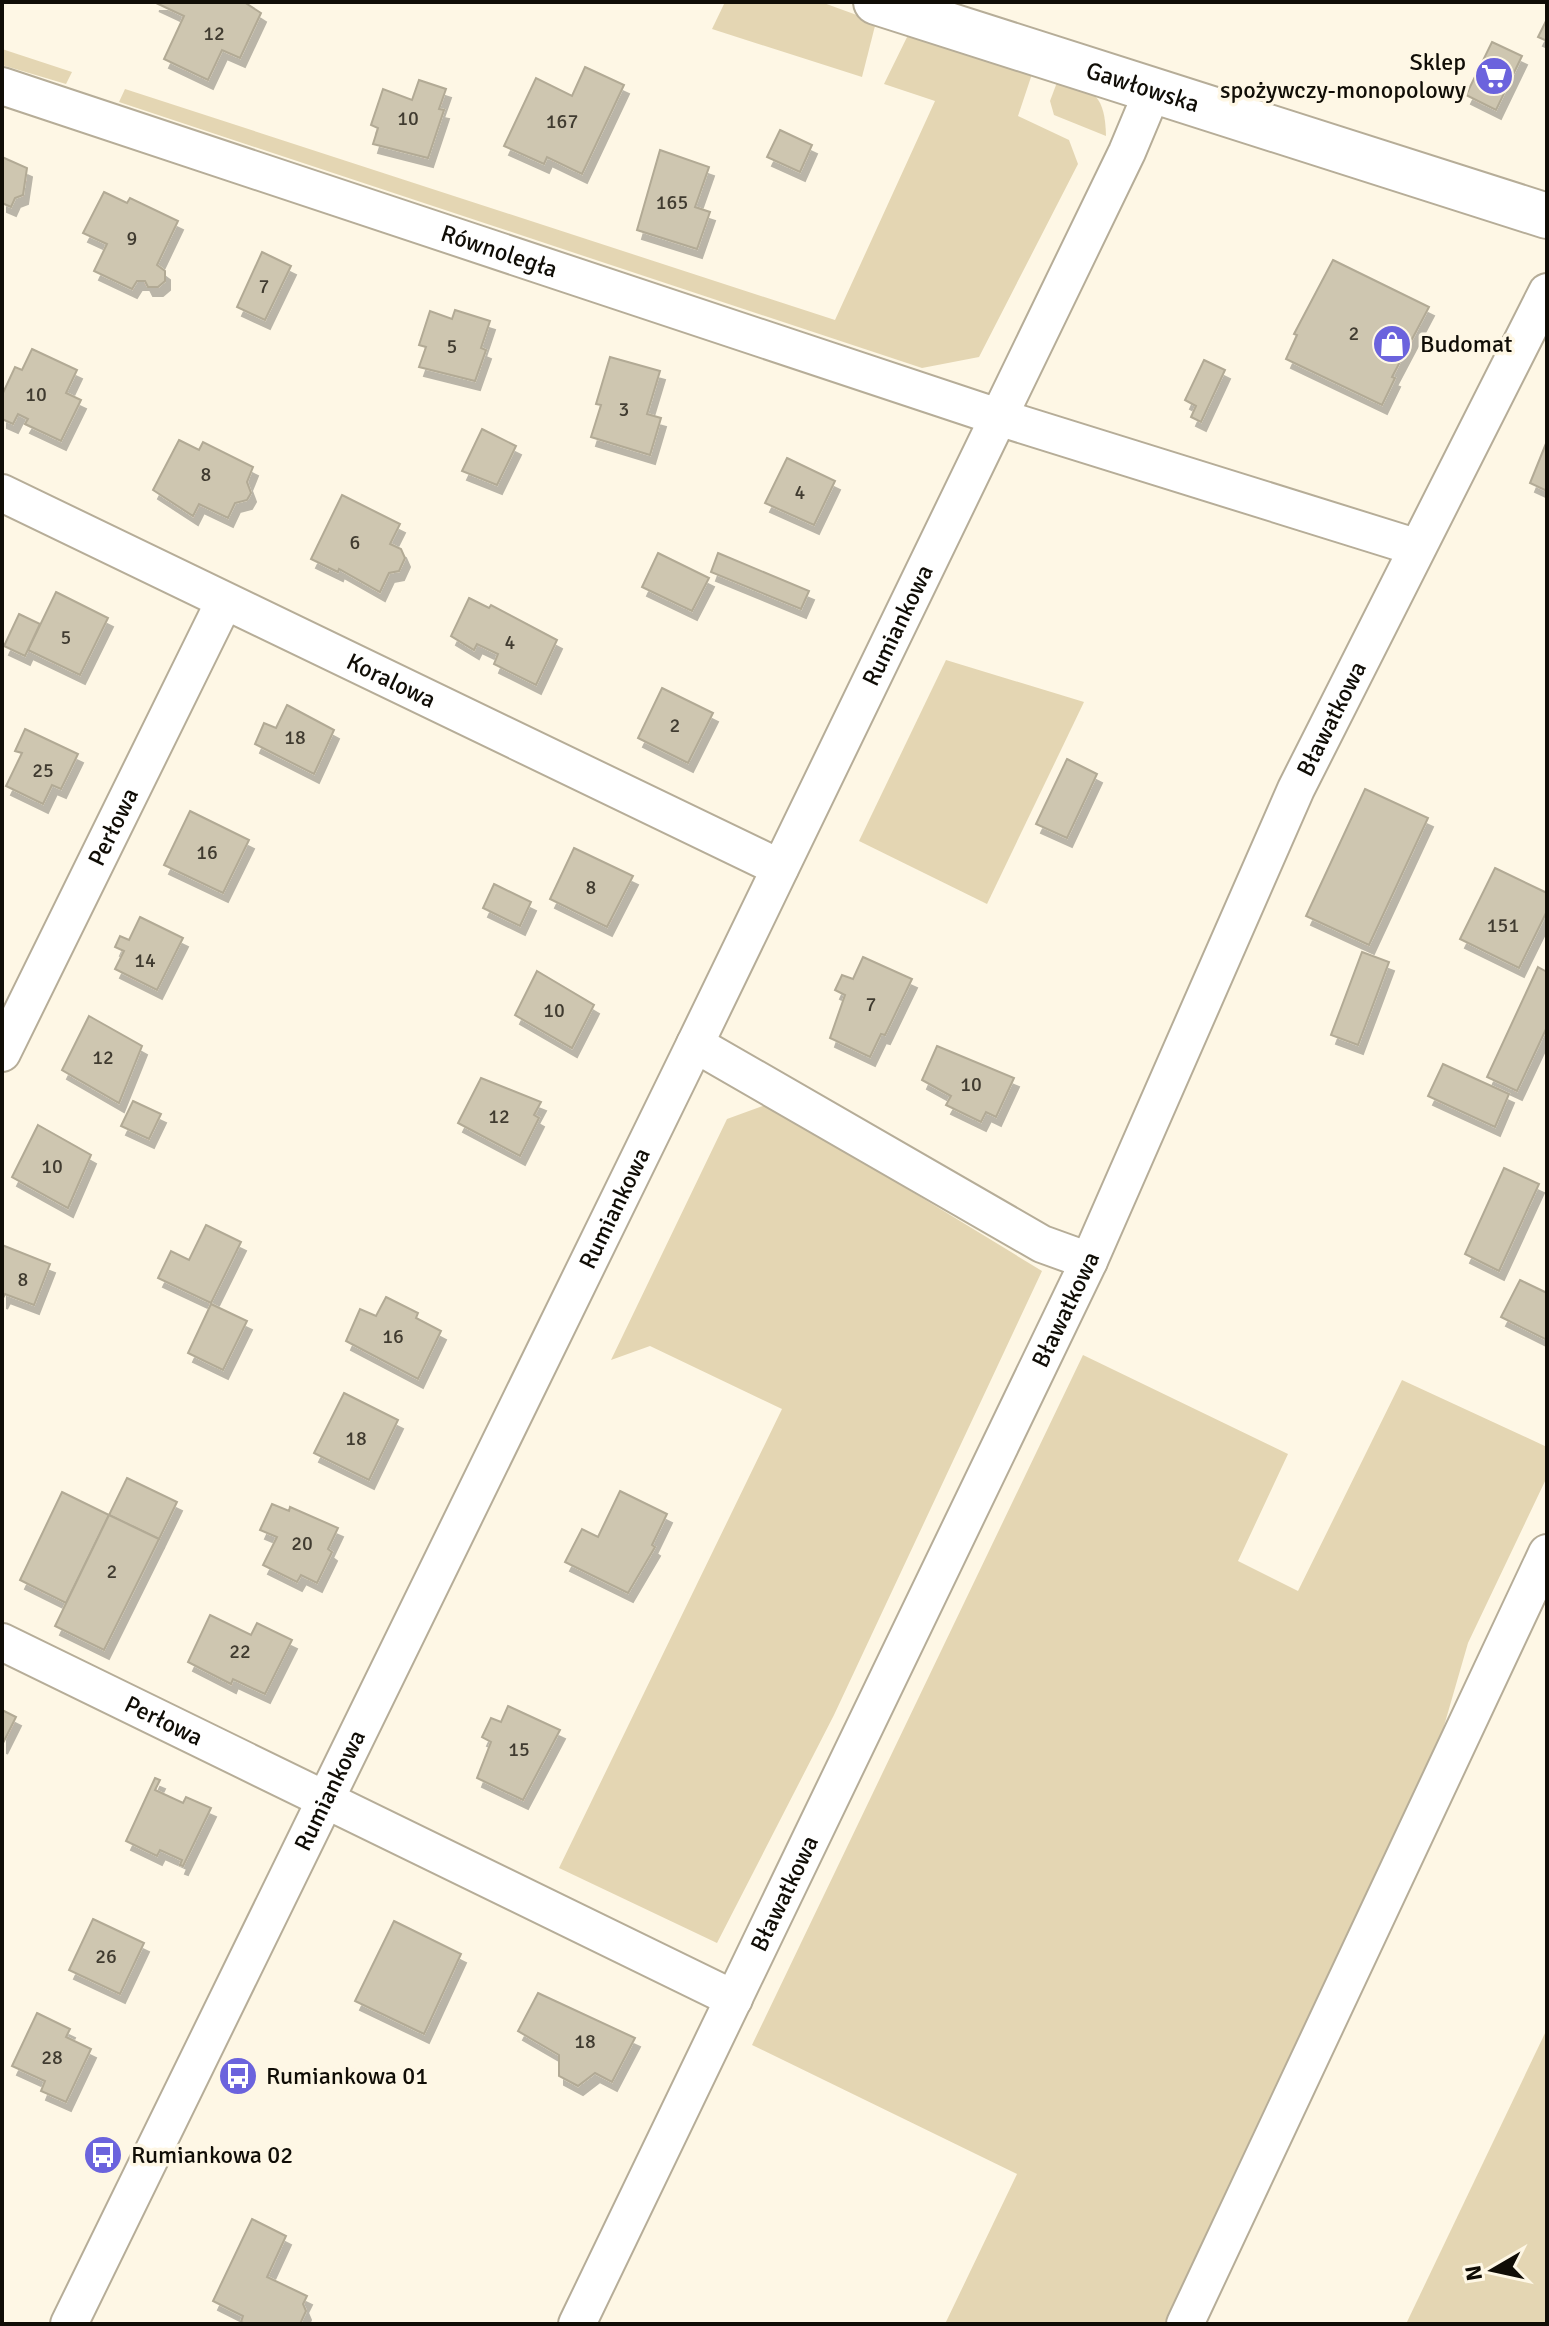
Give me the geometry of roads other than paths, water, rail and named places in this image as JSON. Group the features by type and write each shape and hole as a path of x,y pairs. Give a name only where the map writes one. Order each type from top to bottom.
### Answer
{"street":[{"name":"Gawłowska","path":"876,2 1547,216"},
{"name":"Równoległa","path":"2,86 998,417 1415,547"},
{"name":"Rumiankowa","path":"69,2324 695,1044 1153,90"},
{"name":"Bławatkowa","path":"577,2324 1089,1261 1296,789 1415,547 1547,292"},
{"name":"Koralowa","path":"2,493 780,868"},
{"name":"Perłowa","path":"2,1053 224,602"},
{"path":"695,1044 1042,1244 1089,1261"},
{"path":"1185,2324 1547,1553"},
{"name":"Perłowa","path":"2,1642 734,1999"}],"place":[{"name":"Sklep spożywczy-monopolowy","path":"1494,76"},
{"name":"Budomat","path":"1392,344"},
{"name":"Rumiankowa 01","path":"238,2076"},
{"name":"Rumiankowa 02","path":"103,2155"}]}
